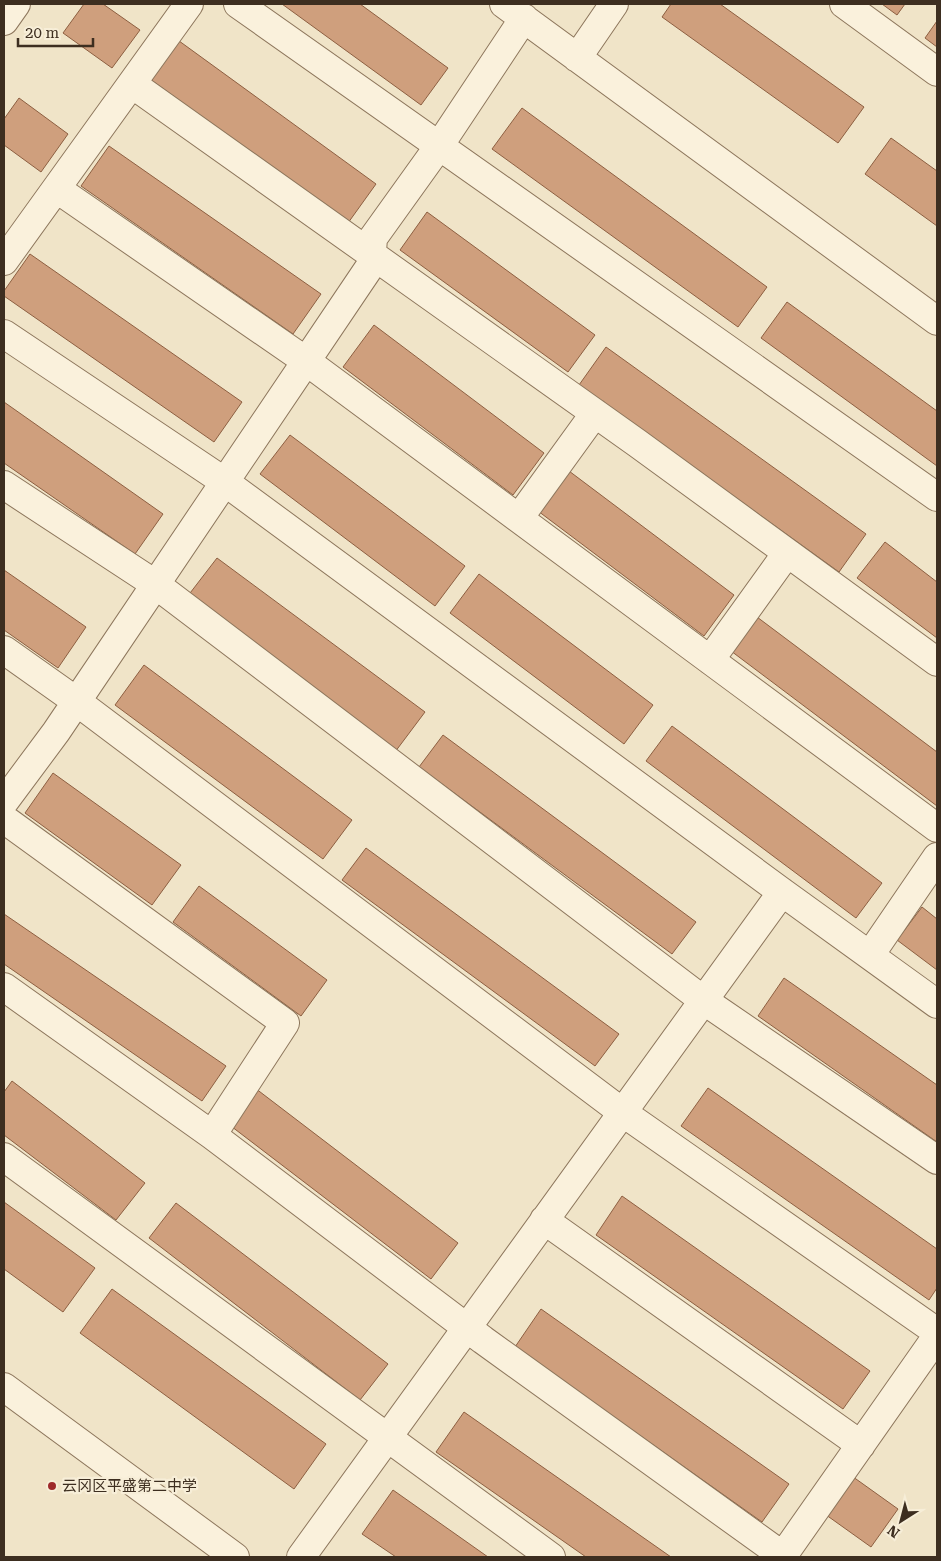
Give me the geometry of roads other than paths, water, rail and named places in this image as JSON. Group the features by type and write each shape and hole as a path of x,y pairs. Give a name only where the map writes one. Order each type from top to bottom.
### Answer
{"street":[{"path":"4,21 16,4"},
{"path":"4,262 190,4"},
{"path":"238,4 937,497"},
{"path":"577,58 614,4"},
{"path":"844,4 937,72"},
{"path":"4,802 76,701 371,265 373,238 439,146 514,11 937,322"},
{"path":"132,84 595,413 937,662"},
{"path":"57,189 306,361 937,828"},
{"path":"4,334 225,482 937,1004"},
{"path":"519,518 595,413"},
{"path":"4,485 155,584 703,1000 937,1160"},
{"path":"710,660 787,552"},
{"path":"4,650 76,701 622,1112 937,1332"},
{"path":"4,819 285,1023 212,1135"},
{"path":"870,955 937,857"},
{"path":"301,1557 782,892"},
{"path":"4,987 212,1135 466,1327 782,1556 937,1336"},
{"path":"4,1157 550,1557"},
{"path":"544,1220 860,1445"},
{"path":"4,1388 236,1557"}],"place":[{"name":"云冈区平盛第二中学","path":"52,1486"}]}
